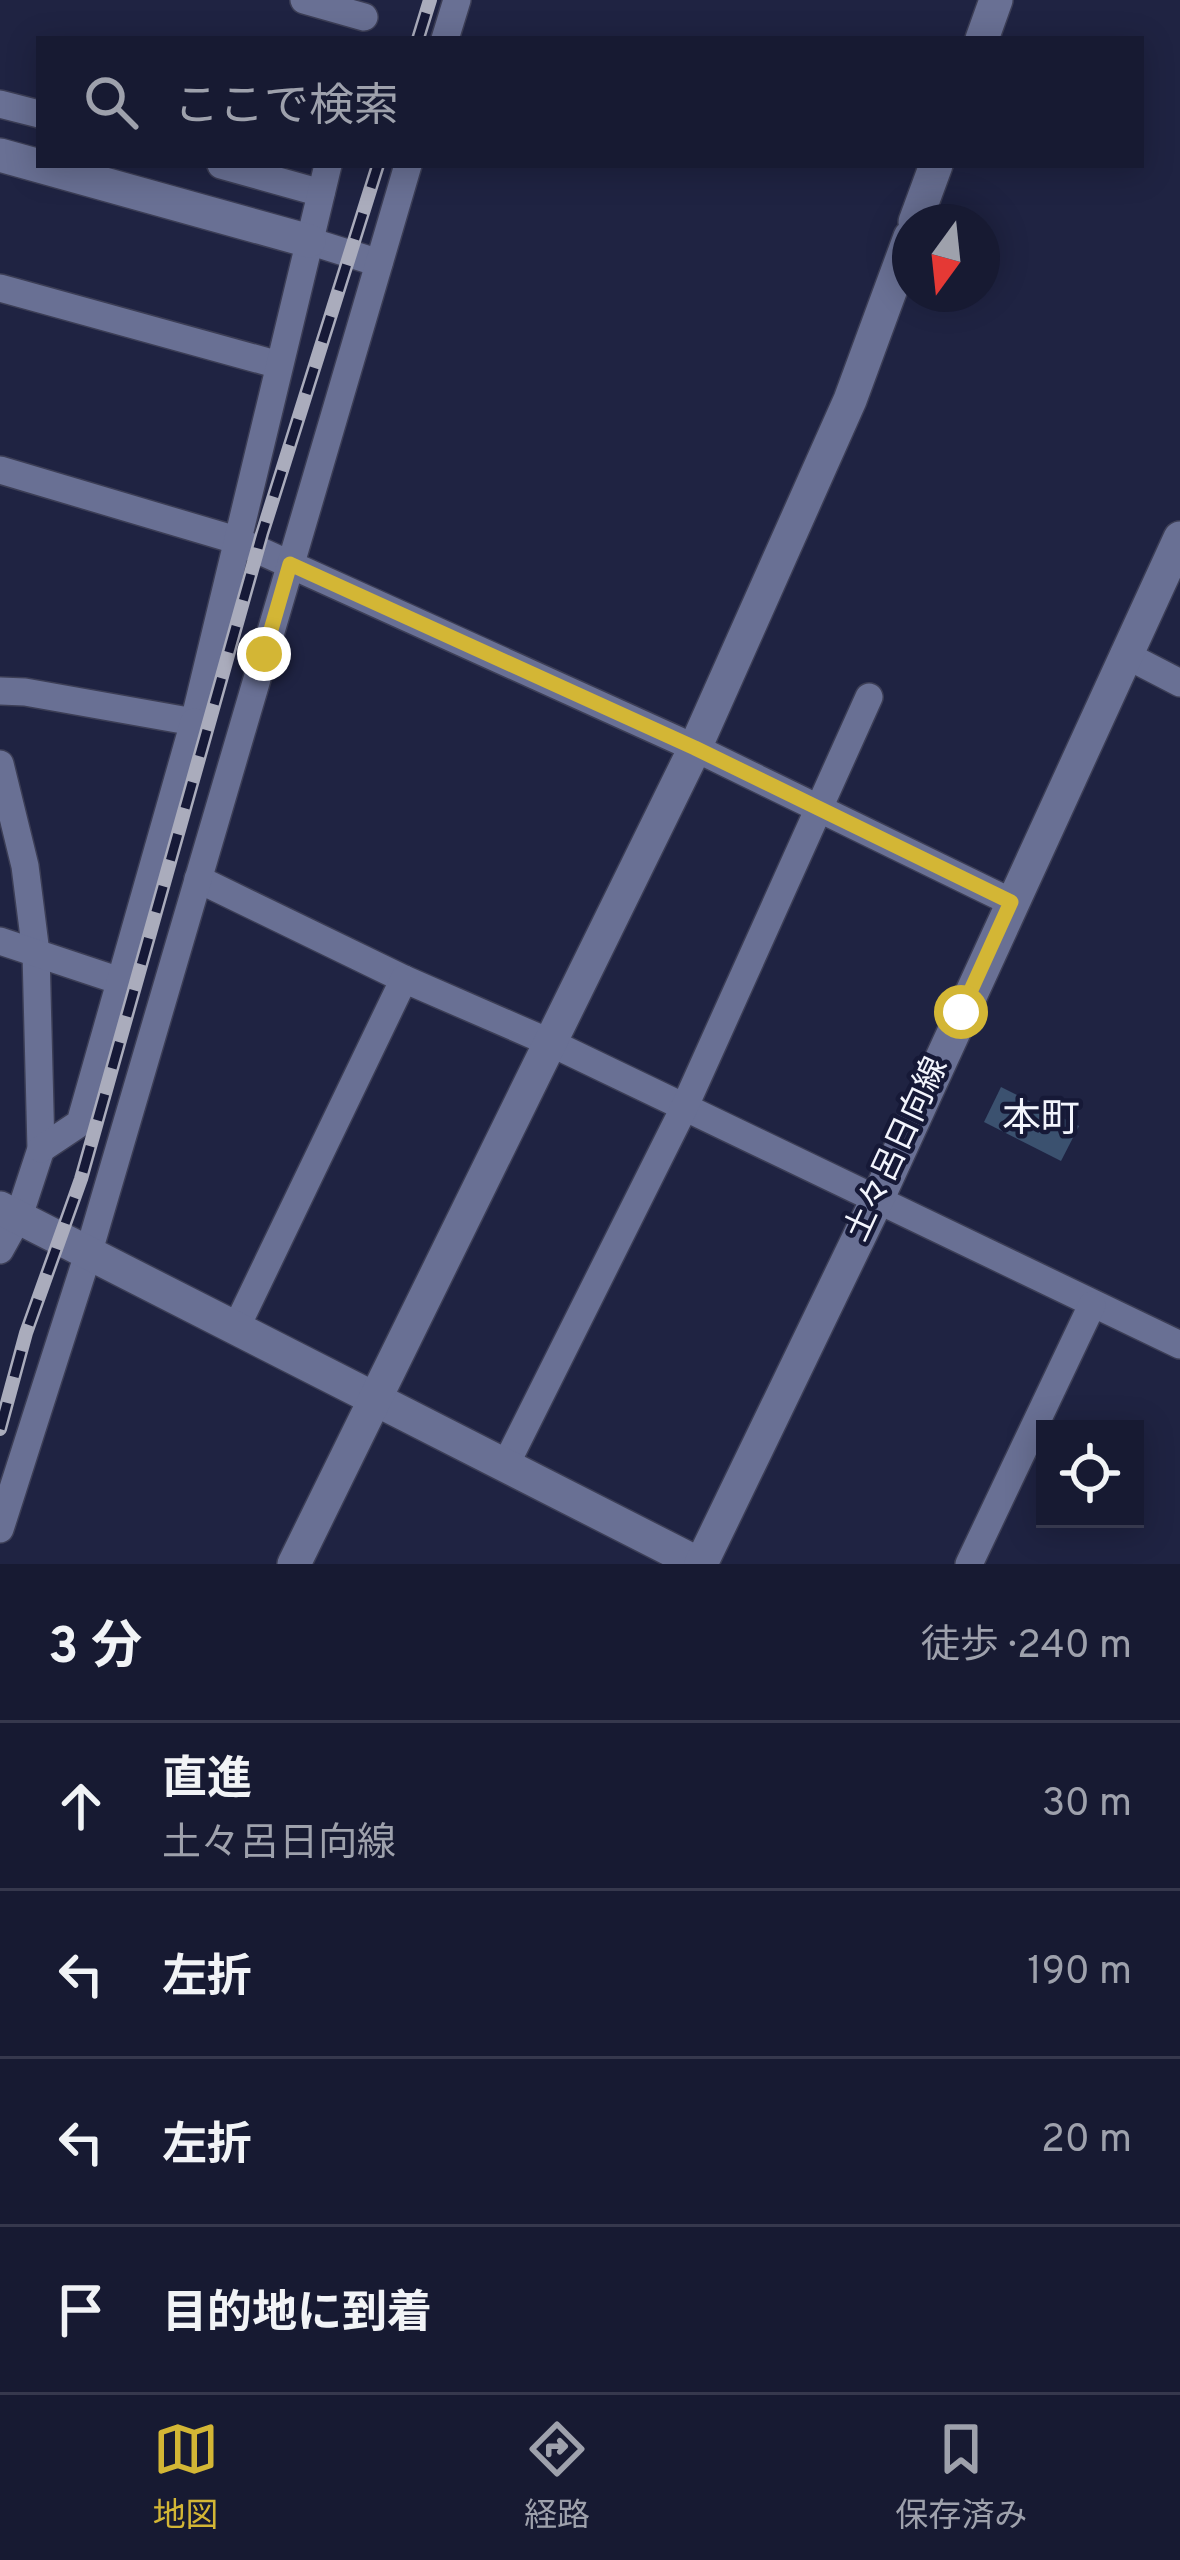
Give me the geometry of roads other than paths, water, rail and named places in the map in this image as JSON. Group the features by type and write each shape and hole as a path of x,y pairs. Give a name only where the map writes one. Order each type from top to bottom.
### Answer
{"street":[{"path":"304,0 363,19"},
{"path":"446,36 457,0"},
{"path":"983,36 996,0"},
{"path":"0,104 36,114"},
{"path":"0,155 36,165"},
{"path":"46,168 379,262"},
{"path":"0,1250 9,1212 41,1150 80,1123 194,722 324,179 243,168"},
{"path":"0,1529 89,1251 407,168"},
{"path":"922,204 935,168"},
{"path":"294,1564 695,748 850,400 892,286"},
{"path":"0,288 279,365"},
{"path":"0,470 236,540 695,748 1011,902"},
{"name":"土々呂日向線","path":"700,1564 876,1202 1180,538"},
{"path":"1124,654 1180,683"},
{"path":"0,691 194,722"},
{"path":"506,1464 684,1108 869,698"},
{"path":"0,764 26,866 36,953 41,1150"},
{"path":"198,879 1180,1345"},
{"path":"0,940 120,981"},
{"path":"237,1326 404,979"},
{"path":"9,1212 700,1564"},
{"path":"969,1564 1092,1305"}],"railway":[{"path":"419,36 430,0"},
{"path":"0,1429 26,1333 81,1179 262,534 377,168"}],"district":[{"name":"本町","path":"1041,1121"}]}
